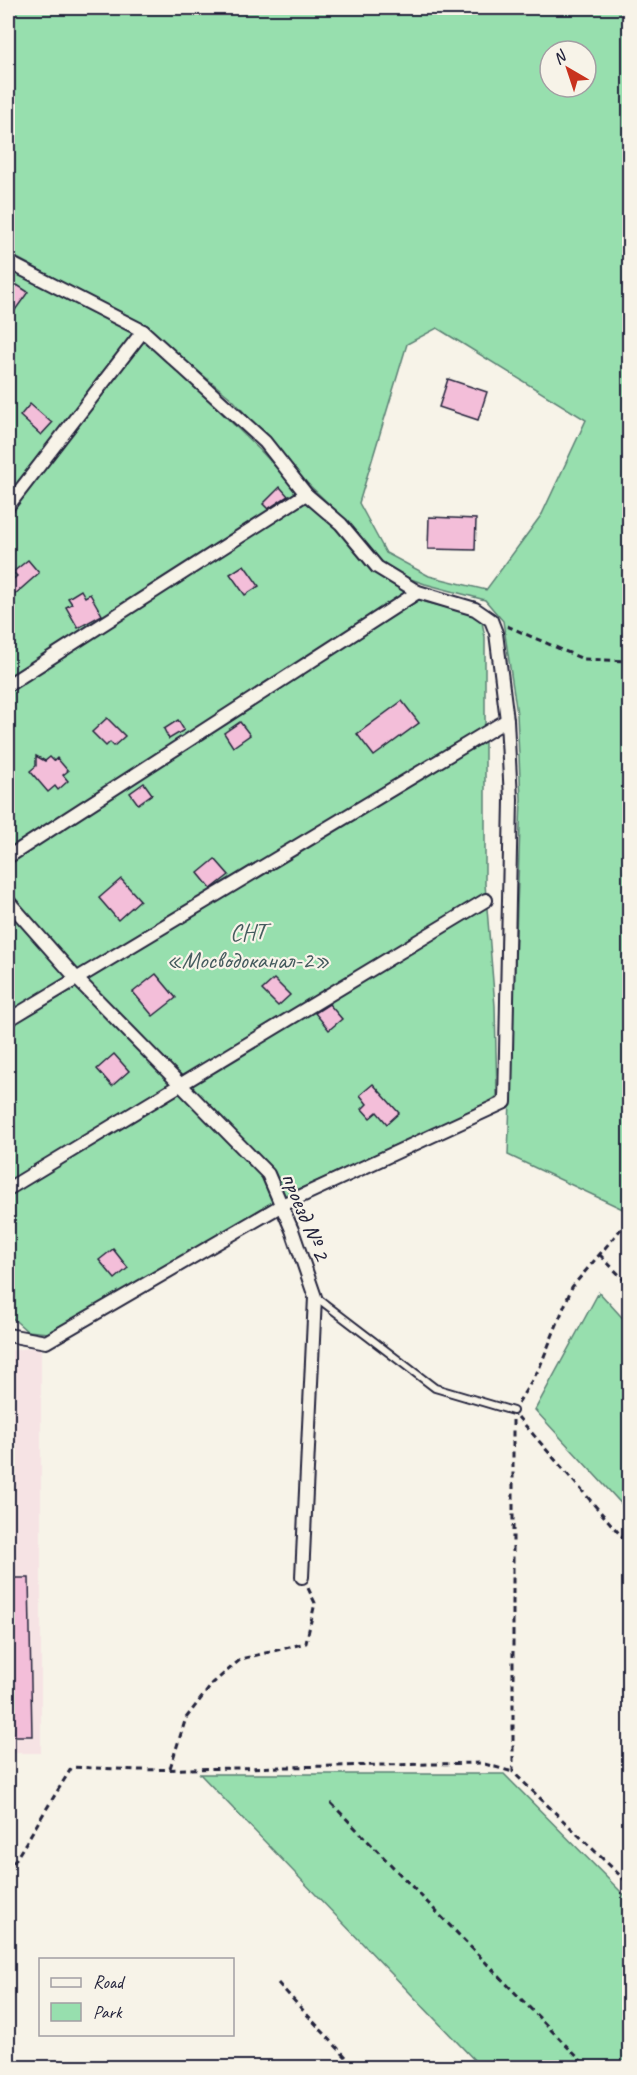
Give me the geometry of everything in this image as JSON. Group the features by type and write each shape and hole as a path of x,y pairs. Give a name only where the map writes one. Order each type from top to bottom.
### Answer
{"street":[{"path":"8,262 143,331 265,442 306,494 341,524 377,567 418,592 476,609 491,620 496,633 507,720 511,798 506,1102 282,1205 46,1342 8,1335"},
{"path":"8,506 143,331"},
{"path":"8,685 306,494"},
{"path":"8,857 418,592"},
{"path":"8,1020 507,720"},
{"path":"8,1189 486,900"},
{"name":"проезд № 2","path":"8,901 77,980 268,1174 282,1205 315,1297 302,1576"}],"lane":[{"path":"315,1297 435,1388 513,1411"}],"path":[{"path":"491,620 583,659 630,661"},
{"path":"513,1772 513,1411 539,1369 572,1287 621,1229"},
{"path":"600,1254 630,1286"},
{"path":"513,1411 630,1546"},
{"path":"170,1768 186,1718 213,1683 241,1659 306,1643 315,1603 302,1576"},
{"path":"8,1872 51,1797 72,1767 170,1768 481,1763 513,1772 630,1885"},
{"path":"331,1803 588,2067"},
{"path":"278,1983 356,2067"}],"shaded area":[{"path":"41,1346 41,1753 8,1753 8,1351"}],"green space":[{"path":"8,8 629,8 629,1212 508,1155 521,799 517,714 503,621 485,600 402,576 380,562 348,522 307,483 233,400 145,327 8,253","holes":["437,328 586,420 542,514 486,590 429,576 386,553 359,503 407,344"]},
{"name":"СНТ «Мосводоканал-2»","path":"8,269 140,334 260,450 309,503 321,510 375,572 425,602 473,614 482,622 485,637 485,884 495,1006 497,1096 485,1105 295,1191 49,1333 27,1331 8,1314"},
{"path":"599,1292 629,1325 629,1512 535,1410"},
{"path":"200,1774 504,1774 629,1900 629,2067 481,2067"}],"building":[{"path":"17,285 28,292 8,320 8,298"},
{"path":"448,379 487,392 478,420 439,407"},
{"path":"30,404 52,423 41,435 20,416"},
{"path":"280,487 288,496 268,509 263,504"},
{"path":"429,517 476,519 475,550 428,549"},
{"path":"28,560 39,573 14,595 8,584 17,576 13,572"},
{"path":"244,565 259,586 245,595 230,574"},
{"path":"81,590 85,597 90,594 102,615 78,628 66,607 72,604 68,598"},
{"path":"402,701 419,723 374,756 357,734"},
{"path":"107,718 125,736 114,746 110,742 106,746 92,732"},
{"path":"178,720 184,730 169,739 164,729"},
{"path":"240,722 250,735 233,747 224,733"},
{"path":"36,756 45,761 50,757 54,761 57,758 68,771 63,775 68,781 58,790 55,786 48,792 30,771 36,766"},
{"path":"144,783 152,794 138,804 130,793"},
{"path":"215,859 229,875 211,889 198,873"},
{"path":"121,879 140,900 118,920 99,898"},
{"path":"156,974 176,998 153,1016 133,992"},
{"path":"274,979 290,995 278,1006 262,990"},
{"path":"329,1004 342,1019 329,1030 315,1013"},
{"path":"114,1054 129,1071 112,1086 97,1069"},
{"path":"373,1084 399,1113 387,1124 377,1112 370,1118 362,1109 367,1104 360,1095"},
{"path":"113,1249 128,1268 115,1279 99,1260"},
{"path":"8,1578 29,1578 32,1736 8,1736"}]}
